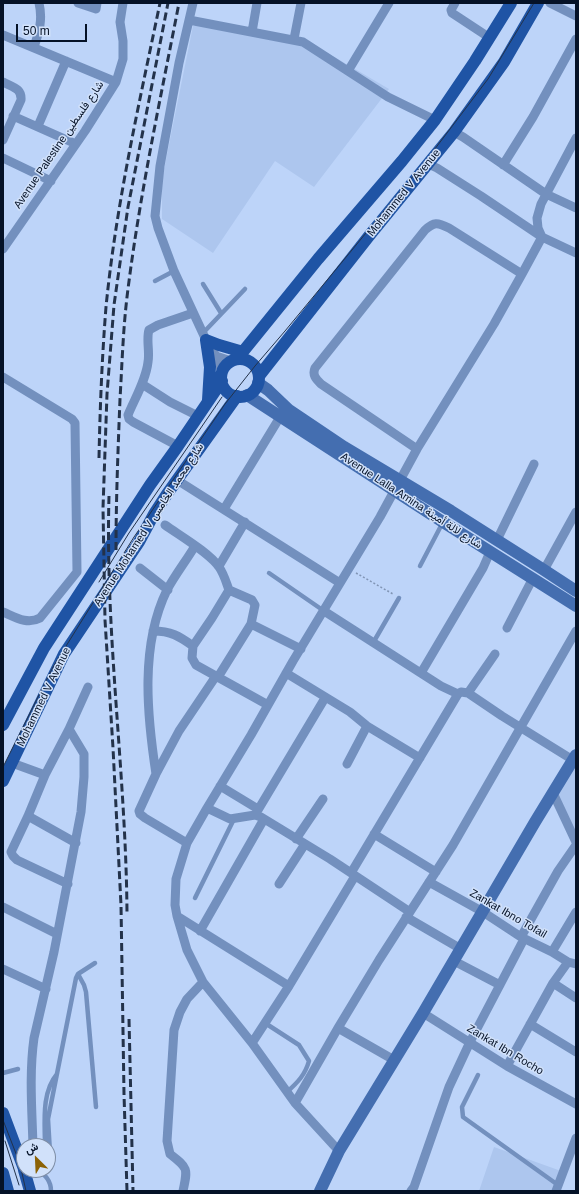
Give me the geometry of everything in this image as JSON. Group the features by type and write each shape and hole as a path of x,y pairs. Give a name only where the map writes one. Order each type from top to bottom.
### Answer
{"main road":[{"name":"Mohammed V Avenue","path":"237,357 435,120 490,38 510,3"},
{"name":"Mohammed V Avenue","path":"259,379 454,132 504,62 538,3"},
{"path":"205,336 237,357 250,362 255,366 259,379 256,388 242,396 227,391 222,377 226,366 237,357"},
{"path":"205,336 210,367 207,402"},
{"name":"Avenue Mohamed V شارع محمد الخامس","path":"80,593 126,520 178,446 222,377"},
{"name":"Avenue Mohamed V شارع محمد الخامس","path":"89,616 139,542 154,514 177,480 242,396"},
{"name":"Mohammed V Avenue","path":"3,725 44,648 80,593"},
{"name":"Mohammed V Avenue","path":"3,781 57,667 89,616"},
{"path":"3,1113 16,1143"},
{"path":"3,1173 8,1191"},
{"path":"29,1178 30,1191"}],"street":[{"path":"34,47 41,27 39,3"},
{"path":"78,3 96,9 98,3"},
{"name":"Avenue Palestine شارع فلسطين","path":"3,248 85,131 116,82 123,59 123,41 120,22 123,3"},
{"path":"193,3 179,63 160,166 156,192 156,221 174,272 193,313 216,356 222,377"},
{"path":"252,32 257,3"},
{"path":"294,39 301,3"},
{"path":"348,71 389,3"},
{"path":"455,3 451,10 452,13 490,38"},
{"path":"550,3 575,14"},
{"path":"189,20 294,39 311,46 388,97 435,120"},
{"path":"3,35 116,82"},
{"path":"503,165 533,117 576,39"},
{"path":"38,126 66,61"},
{"path":"3,82 21,92 21,100 3,140"},
{"path":"13,116 76,144"},
{"path":"454,132 546,194 576,208"},
{"path":"542,237 538,228 537,218 546,194 576,138"},
{"path":"3,158 51,180"},
{"path":"428,164 481,196 542,237 576,253"},
{"path":"417,450 316,380 314,374 315,368 420,236 431,225 438,223 448,228 522,274"},
{"path":"339,1151 295,1103 252,1043 203,982 187,950 177,916 175,905 176,878 187,844 207,808 349,569 417,450 494,324 542,237"},
{"path":"178,446 156,436 129,419 128,415 142,384 148,362 148,336 150,330 158,325 193,313"},
{"path":"216,356 237,357"},
{"path":"3,377 72,419 75,423 77,572 40,618 33,622 28,622 3,612"},
{"name":"Avenue Lalla Amina شارع لالة أمينة","path":"259,379 289,410 397,485 443,522 576,606"},
{"path":"142,384 170,402 198,416"},
{"name":"Avenue Lalla Amina شارع لالة أمينة","path":"242,396 356,465 397,485 497,540 576,591"},
{"path":"224,509 280,418"},
{"path":"497,540 534,464"},
{"path":"177,480 340,583"},
{"path":"544,570 576,512"},
{"path":"218,566 245,522"},
{"path":"164,525 195,546 218,566 229,590 240,594 254,603 255,607 250,624 217,676 179,731 140,807 139,813 145,818 187,844"},
{"path":"156,774 150,736 148,685 153,631 168,590 195,546"},
{"path":"422,673 483,568 490,552"},
{"path":"140,568 168,590"},
{"path":"507,628 533,578"},
{"path":"229,590 193,646 193,661 200,667 268,705"},
{"path":"324,611 441,686 458,694"},
{"path":"250,624 301,649"},
{"path":"153,631 173,633 193,646"},
{"path":"295,1103 338,1028 436,872 576,631"},
{"path":"468,693 495,654"},
{"path":"286,674 350,712 367,726 420,758"},
{"path":"68,884 17,860 12,856 12,849 45,775 69,729 88,687"},
{"path":"252,1043 289,986 353,875 374,834 458,694 461,692 468,693 520,727 575,758 339,1151 320,1191"},
{"path":"207,808 230,819 257,812 325,698"},
{"path":"347,764 367,726"},
{"path":"33,1138 31,1061 34,1038 46,990 81,812 85,761 82,750 69,729"},
{"path":"12,763 45,775"},
{"path":"220,786 257,812 264,820 353,875 408,915 461,949"},
{"path":"411,1191 449,1087 470,1042 500,985 522,938 558,871 576,844 553,793"},
{"path":"296,839 323,799"},
{"path":"28,816 76,843"},
{"path":"200,931 264,820"},
{"path":"374,834 436,872"},
{"path":"279,884 305,844"},
{"name":"Zankat Ibno Tofail","path":"429,882 483,912 522,938 572,963"},
{"path":"3,907 57,934"},
{"path":"552,952 576,912"},
{"path":"177,916 289,986"},
{"path":"454,960 500,985"},
{"path":"507,1066 553,984 572,963"},
{"path":"3,969 46,990"},
{"path":"183,1191 186,1178 185,1168 182,1163 170,1154 167,1141 168,1104 174,1030 180,1012 187,999 203,982"},
{"path":"553,984 576,998"},
{"name":"Zankat Ibn Rocho","path":"423,1013 507,1066 576,1104"},
{"path":"530,1024 576,1052"},
{"path":"338,1028 394,1060"},
{"path":"557,1188 572,1162 576,1138"}],"lane":[{"path":"155,281 174,272"},
{"path":"203,284 221,313"},
{"path":"205,336 221,313 245,289"},
{"path":"420,566 443,522"},
{"path":"269,573 324,611"},
{"path":"373,643 399,598"},
{"path":"195,898 235,818"},
{"path":"49,1138 48,1119 76,978 78,974 95,963"},
{"path":"78,974 86,992 96,1107"},
{"path":"265,1023 299,1045 309,1061 306,1071 297,1083 287,1092"},
{"path":"3,1073 18,1070"},
{"path":"45,1138 44,1114 48,1092 50,1084 57,1074"},
{"path":"478,1075 462,1107 463,1117 557,1188"},
{"path":"47,1178 51,1186 51,1191"}],"path":[{"path":"349,569 399,598"}],"shaded area":[{"path":"203,22 302,38 389,89 314,187 275,161 213,253 162,219 162,179 193,26"},
{"path":"576,761 576,849 554,795"},
{"path":"494,1147 561,1171 554,1191 479,1191"}],"tram line":[{"path":"3,767 53,667 134,537 225,404 428,158 488,79 534,3"},
{"path":"99,582 129,533 222,397"},
{"path":"3,1120 20,1164 26,1191"},
{"path":"5,1141 19,1185"}],"railway":[{"path":"99,458 103,345 110,269 136,117 160,3"},
{"path":"127,1191 121,905 105,620 103,508 107,394 114,305 128,207 168,3"},
{"path":"116,550 120,399 127,297 144,186 179,3"},
{"path":"109,496 110,600 126,861 127,913"},
{"path":"129,1019 133,1191"}]}
